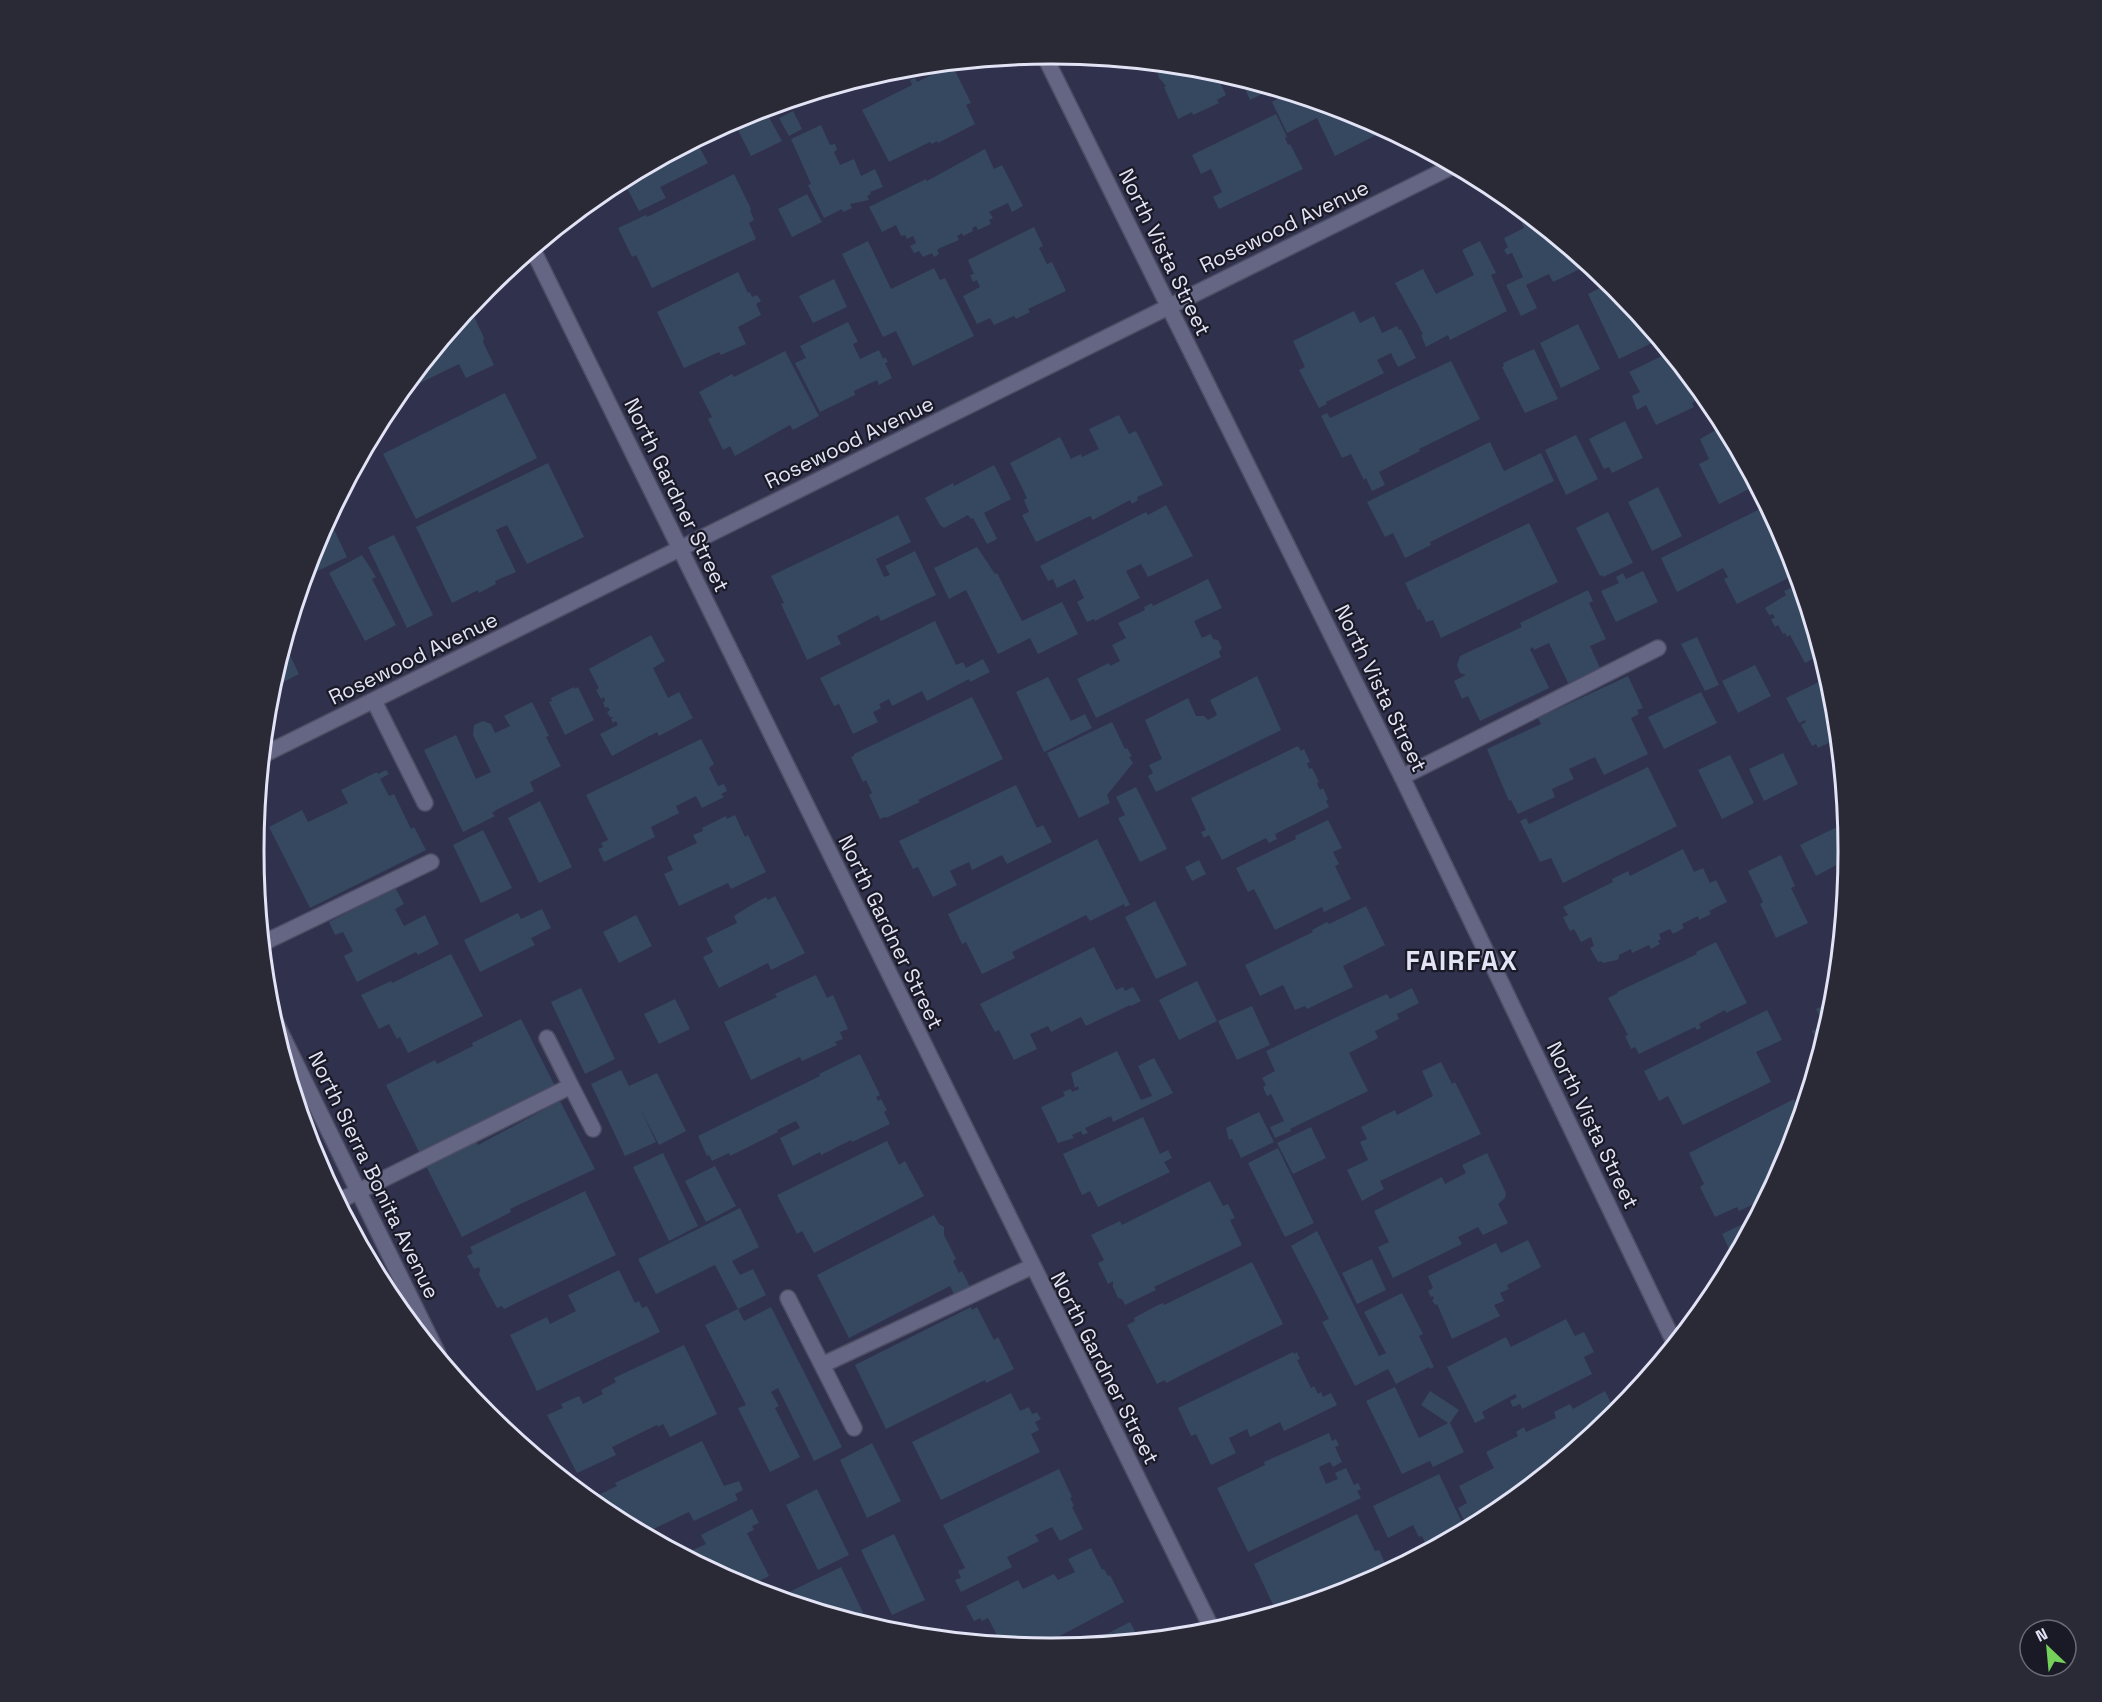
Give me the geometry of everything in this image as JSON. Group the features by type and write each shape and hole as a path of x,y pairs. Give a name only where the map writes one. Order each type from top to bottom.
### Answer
{"street":[{"name":"North Vista Street","path":"1048,64 1402,777 1671,1335"},
{"name":"Rosewood Avenue","path":"271,752 1444,170"},
{"name":"North Gardner Street","path":"536,257 1030,1267 1208,1621"},
{"path":"1402,777 1658,648"},
{"path":"374,701 425,803"},
{"path":"270,939 431,862"},
{"path":"547,1038 593,1129"},
{"name":"North Sierra Bonita Avenue","path":"291,1053 425,1327"},
{"path":"345,1198 571,1086"},
{"path":"822,1365 1030,1267"},
{"path":"788,1298 854,1428"}],"building":[{"path":"955,70 971,103 966,105 975,124 938,143 937,141 932,144 930,142 889,162 862,110 912,85 910,80 915,78 917,82 935,73"},
{"path":"1157,72 1221,84 1226,95 1217,100 1219,103 1178,119 1164,87 1166,86 1159,78"},
{"path":"1245,89 1263,93 1250,100"},
{"path":"1279,98 1304,106 1376,135 1335,156 1317,118 1287,133 1272,102"},
{"path":"793,111 802,129 789,136 779,118"},
{"path":"1276,114 1287,137 1285,138 1288,145 1290,144 1303,169 1219,209 1213,197 1222,192 1211,169 1201,174 1192,155"},
{"path":"769,117 782,141 751,156 738,130"},
{"path":"821,125 830,145 835,144 837,150 834,152 840,165 854,159 861,176 875,169 883,187 870,192 871,194 867,196 869,200 850,204 852,208 843,212 842,209 824,218 808,185 811,184 791,139"},
{"path":"700,148 708,163 660,187 666,198 639,211 628,190 625,190"},
{"path":"985,149 994,169 1002,165 1023,206 1012,212 1008,203 989,212 993,218 989,220 991,224 978,230 976,226 972,228 973,231 963,236 962,233 957,236 959,240 937,250 939,254 934,257 932,253 923,257 919,251 914,253 910,246 916,243 913,236 907,239 905,235 901,236 896,225 882,232 869,207 926,179 927,181"},
{"path":"734,174 751,209 754,220 749,223 756,239 652,288 636,255 632,257 618,228 646,215 647,217"},
{"path":"807,194 822,222 792,237 778,209"},
{"path":"1521,220 1580,269 1553,282 1549,274 1526,285 1537,308 1521,316 1506,285 1523,277 1512,253 1507,255 1504,250 1508,247 1504,238 1524,228"},
{"path":"1034,227 1043,246 1039,248 1047,264 1052,262 1066,291 1028,309 1030,312 1016,319 1014,316 994,325 990,318 977,324 963,296 980,287 977,280 973,282 970,275 974,274 968,260"},
{"path":"868,241 891,289 934,268 940,280 945,278 974,336 913,366 896,331 883,337 842,254"},
{"path":"1480,241 1496,273 1491,275 1507,311 1450,340 1448,335 1426,347 1421,335 1423,334 1395,283 1423,269 1436,294 1474,275 1462,250"},
{"path":"738,272 748,293 750,292 752,297 757,295 761,301 756,304 761,315 738,327 746,344 721,355 719,352 684,368 657,312"},
{"path":"834,279 847,307 813,323 799,296"},
{"path":"1600,288 1651,343 1619,359 1588,294"},
{"path":"1354,311 1360,323 1374,316 1382,333 1397,326 1399,330 1401,329 1416,358 1398,367 1391,353 1377,360 1384,373 1326,402 1327,404 1319,408 1299,370 1305,367 1293,341"},
{"path":"474,317 494,365 466,378 459,364 420,383"},
{"path":"848,322 858,342 853,344 860,359 879,350 883,359 885,357 888,362 885,363 892,378 879,385 877,380 854,391 855,395 820,412 795,363 806,358 800,346"},
{"path":"1578,324 1600,369 1561,388 1540,343"},
{"path":"1534,349 1558,399 1525,413 1502,367 1503,363"},
{"path":"785,351 819,416 793,430 790,425 735,456 730,446 723,450 708,419 712,417 699,392 732,374 734,377"},
{"path":"1662,356 1696,401 1692,403 1694,407 1656,425 1646,405 1637,410 1632,396 1640,392 1629,372"},
{"path":"1451,361 1480,419 1379,472 1385,485 1372,491 1351,454 1342,458 1321,416 1327,413 1330,418"},
{"path":"505,393 537,458 416,519 383,454"},
{"path":"1119,415 1129,434 1136,431 1163,485 1137,497 1138,500 1132,504 1130,500 1093,520 1090,516 1036,542 1022,515 1029,512 1024,500 1027,498 1010,463 1060,437 1071,459 1081,454 1082,457 1099,449 1089,429"},
{"path":"1625,421 1643,458 1612,473 1609,467 1604,469 1589,439"},
{"path":"1715,430 1749,489 1719,504 1699,464 1709,459 1700,439"},
{"path":"1576,435 1598,479 1566,495 1545,450"},
{"path":"1490,442 1504,471 1541,453 1554,481 1430,542 1431,545 1405,558 1393,533 1385,537 1367,502"},
{"path":"548,463 584,537 527,564 507,525 496,530 516,572 495,581 496,584 479,593 478,590 452,603 416,527"},
{"path":"994,465 1011,499 984,513 997,539 987,544 973,518 971,519 968,515 944,528 940,525 925,498"},
{"path":"1658,487 1682,536 1652,551 1628,502"},
{"path":"1166,505 1193,556 1148,577 1141,564 1126,571 1140,598 1095,621 1094,619 1087,622 1077,602 1084,598 1075,579 1057,588 1053,579 1048,581 1040,566 1146,512 1148,515"},
{"path":"1759,509 1788,578 1737,604 1724,579 1728,577 1723,568 1677,592 1661,558"},
{"path":"1608,512 1633,563 1603,577 1600,576 1576,528"},
{"path":"898,515 911,542 876,559 884,577 890,575 885,566 915,551 936,595 881,621 878,615 837,636 841,644 807,660 781,604 784,603 771,576"},
{"path":"1529,523 1558,582 1441,638 1433,620 1426,622 1420,609 1418,610 1405,583"},
{"path":"334,529 347,557 316,572"},
{"path":"394,535 433,615 407,628 368,547"},
{"path":"977,547 995,574 997,573 1022,621 1062,602 1078,634 1038,654 1030,638 998,654 966,590 949,599 934,568"},
{"path":"362,555 376,577 372,579 396,625 365,641 329,573"},
{"path":"1643,571 1658,602 1616,622 1601,591 1619,583 1616,577 1623,573 1626,579"},
{"path":"1208,579 1222,608 1194,621 1202,638 1211,634 1213,639 1218,640 1222,648 1219,652 1221,657 1096,718 1077,679 1109,663 1110,666 1120,661 1112,645 1126,638 1118,623 1145,610 1144,607 1152,603 1153,606"},
{"path":"1791,588 1793,591 1811,647 1813,658 1805,663 1790,635 1787,637 1785,633 1783,634 1778,625 1775,627 1771,619 1775,618 1773,614 1769,615 1765,608 1786,595 1784,591"},
{"path":"1588,590 1593,601 1589,603 1606,639 1590,646 1600,668 1568,683 1549,643 1534,650 1533,647 1530,649 1549,688 1480,721 1468,696 1462,699 1454,681 1466,675 1460,673 1457,665 1460,656 1522,627 1520,623"},
{"path":"935,621 956,665 963,662 966,668 983,659 990,672 970,682 969,679 927,701 922,691 892,706 889,699 879,704 881,708 873,712 878,722 853,734 839,704 834,706 820,678"},
{"path":"651,635 665,661 653,668 668,698 679,692 693,718 659,736 657,732 612,756 600,734 618,725 616,721 613,723 611,719 614,717 610,717 607,712 610,710 608,707 605,708 604,697 601,699 596,690 599,688 589,669"},
{"path":"1697,637 1719,685 1705,691 1681,644"},
{"path":"289,654 299,674 283,682"},
{"path":"1755,665 1771,696 1738,713 1722,681"},
{"path":"1257,676 1281,730 1156,792 1148,776 1153,773 1149,765 1162,759 1145,720 1188,698 1196,716 1204,716 1208,720 1217,715 1210,700"},
{"path":"1628,676 1643,708 1637,710 1639,714 1631,718 1648,754 1604,775 1595,757 1569,769 1574,779 1552,789 1555,797 1518,814 1511,800 1509,801 1487,749 1541,724 1538,718"},
{"path":"1048,677 1071,721 1085,714 1092,728 1044,752 1016,692"},
{"path":"1819,682 1830,742 1818,748 1816,744 1812,746 1801,725 1806,722 1805,720 1799,723 1786,698"},
{"path":"574,687 575,689 578,687 594,720 565,735 549,702 552,701 551,698"},
{"path":"1701,692 1717,723 1664,749 1648,717"},
{"path":"972,697 1003,759 918,800 920,802 880,819 869,795 872,793 866,780 863,782 851,757"},
{"path":"532,702 561,766 530,782 534,791 496,810 492,813 495,816 463,832 424,750 456,735 476,779 491,772 473,735 474,725 483,721 491,724 495,733 510,726 504,716"},
{"path":"1112,722 1125,749 1127,748 1132,756 1129,757 1133,763 1107,795 1110,803 1079,818 1047,753"},
{"path":"701,739 714,764 709,768 718,786 724,784 727,791 721,794 724,797 702,808 696,796 676,806 679,813 651,827 655,837 604,862 598,849 603,847 601,843 608,840 586,795"},
{"path":"1298,746 1301,751 1304,749 1310,762 1307,763 1309,769 1312,768 1320,790 1323,788 1329,807 1275,834 1277,839 1269,843 1266,838 1222,860 1209,835 1204,838 1201,832 1206,830 1191,798"},
{"path":"1783,753 1798,784 1764,801 1749,769"},
{"path":"1730,755 1754,803 1722,819 1698,770"},
{"path":"1648,767 1677,826 1563,883 1551,858 1540,862 1520,821 1526,818 1529,824"},
{"path":"386,770 389,774 380,779 389,796 394,794 411,829 414,827 426,850 310,908 269,827 302,810 308,822 348,803 341,790 377,772 378,774"},
{"path":"1016,785 1037,828 1043,825 1052,842 1007,864 1002,855 972,870 969,862 950,871 957,885 933,897 918,867 913,869 899,841"},
{"path":"1136,787 1167,849 1140,862 1118,818 1125,815 1116,797"},
{"path":"540,801 572,867 539,883 508,818"},
{"path":"735,815 745,837 748,835 766,872 731,889 728,883 679,906 664,874 673,870 667,857 697,843 693,835 703,831 702,828 726,816 727,819"},
{"path":"1328,820 1342,848 1333,852 1339,864 1335,866 1351,899 1324,912 1322,907 1275,930 1254,889 1248,892 1236,868 1296,839 1295,836"},
{"path":"1837,827 1837,864 1816,876 1800,845"},
{"path":"483,830 512,888 481,903 453,845"},
{"path":"1097,839 1130,905 1125,907 1124,904 1090,921 1086,915 1012,952 1015,958 982,974 966,942 962,944 948,914"},
{"path":"1683,849 1694,872 1703,868 1710,883 1716,880 1727,902 1709,911 1711,914 1699,920 1698,916 1682,924 1684,928 1673,934 1670,929 1659,934 1660,944 1651,949 1649,945 1632,953 1631,949 1619,955 1617,960 1598,962 1590,948 1594,946 1591,937 1581,942 1574,929 1570,931 1563,917 1568,915 1563,907 1613,882 1612,879 1628,871 1630,876"},
{"path":"1781,855 1795,886 1791,888 1808,923 1776,938 1760,904 1763,902 1748,871"},
{"path":"1199,860 1206,874 1192,881 1185,867"},
{"path":"395,887 404,904 395,909 404,926 425,915 439,944 418,955 416,952 357,982 344,956 353,951 343,932 335,935 329,922"},
{"path":"775,896 805,953 771,970 768,963 719,988 703,957 713,952 706,938 737,923 734,916 748,907 766,897 768,900"},
{"path":"1155,901 1187,965 1156,979 1125,917"},
{"path":"1366,906 1385,945 1343,966 1353,987 1307,1009 1305,1006 1295,1010 1283,985 1260,996 1245,965 1313,932 1312,930 1327,922 1329,924"},
{"path":"542,909 551,928 531,938 535,945 480,972 464,940 518,913 521,919"},
{"path":"636,915 652,946 619,963 603,932"},
{"path":"1716,942 1747,1003 1726,1013 1725,1010 1699,1024 1701,1028 1697,1030 1695,1027 1639,1054 1635,1047 1631,1049 1625,1036 1628,1035 1608,998 1697,954 1696,952"},
{"path":"1094,947 1116,990 1123,987 1125,991 1133,987 1141,1001 1086,1026 1081,1017 1051,1032 1048,1026 1030,1034 1037,1049 1014,1060 999,1030 995,1032 980,1004"},
{"path":"451,954 483,1016 408,1053 400,1037 397,1039 389,1024 379,1029 361,995 391,981 392,983"},
{"path":"816,975 827,998 833,995 848,1029 840,1032 843,1039 835,1042 837,1045 802,1061 800,1057 751,1080 724,1022 777,997 775,994"},
{"path":"1197,981 1217,1021 1179,1040 1159,1000"},
{"path":"581,988 615,1059 585,1074 551,1002"},
{"path":"1412,988 1419,1003 1397,1014 1399,1019 1375,1031 1378,1038 1349,1053 1368,1091 1275,1138 1270,1127 1284,1121 1271,1094 1267,1096 1263,1087 1266,1085 1262,1078 1275,1071 1266,1051 1387,994 1390,999"},
{"path":"675,999 690,1029 659,1044 644,1014"},
{"path":"1252,1006 1270,1045 1237,1060 1218,1021"},
{"path":"1821,1006 1819,1016 1816,1009"},
{"path":"1767,1010 1782,1040 1756,1052 1771,1082 1683,1125 1668,1096 1659,1101 1644,1071"},
{"path":"521,1019 556,1088 507,1112 506,1109 469,1128 471,1131 421,1156 386,1085 435,1060 437,1064 473,1046 472,1043"},
{"path":"1117,1051 1141,1100 1152,1096 1138,1066 1154,1058 1173,1093 1113,1122 1111,1116 1085,1128 1088,1133 1083,1135 1081,1131 1072,1135 1074,1138 1058,1143 1041,1107 1065,1096 1063,1092 1079,1089 1078,1086 1075,1088 1071,1073"},
{"path":"860,1054 880,1095 876,1097 878,1101 881,1099 887,1110 884,1112 890,1124 821,1155 820,1152 793,1166 780,1138 800,1128 796,1121 730,1156 729,1153 712,1161 709,1155 707,1156 698,1136"},
{"path":"1441,1062 1452,1084 1455,1082 1481,1134 1380,1181 1384,1189 1362,1201 1347,1170 1368,1160 1360,1142 1367,1139 1361,1127 1395,1110 1397,1115 1433,1096 1422,1071"},
{"path":"621,1070 629,1086 657,1073 686,1131 659,1145 641,1110 656,1142 625,1156 591,1084"},
{"path":"1794,1099 1796,1104 1778,1152 1753,1205 1739,1211 1737,1207 1715,1217 1700,1187 1704,1184 1689,1153"},
{"path":"560,1101 595,1169 510,1209 511,1212 462,1237 426,1166 476,1141 478,1145"},
{"path":"1259,1112 1274,1142 1241,1158 1232,1139 1229,1140 1226,1128"},
{"path":"1143,1117 1160,1154 1168,1150 1172,1158 1164,1162 1170,1172 1098,1207 1090,1191 1082,1195 1063,1154"},
{"path":"1311,1127 1326,1158 1293,1174 1277,1143"},
{"path":"887,1141 899,1165 905,1161 924,1196 814,1253 802,1231 797,1234 777,1195"},
{"path":"1278,1148 1314,1223 1285,1237 1248,1163"},
{"path":"663,1153 698,1226 669,1241 633,1167"},
{"path":"1487,1153 1506,1193 1505,1198 1498,1204 1508,1223 1483,1235 1478,1227 1458,1237 1462,1244 1393,1278 1378,1247 1389,1242 1374,1211 1442,1177 1445,1184 1466,1173 1462,1165"},
{"path":"715,1166 736,1206 706,1222 685,1181"},
{"path":"1210,1181 1223,1206 1228,1204 1235,1218 1230,1220 1242,1245 1154,1287 1156,1290 1125,1305 1122,1299 1118,1298 1113,1281 1108,1284 1098,1263 1104,1260 1091,1235 1120,1221 1122,1225"},
{"path":"585,1191 616,1255 504,1309 502,1306 497,1308 479,1275 479,1267 474,1269 467,1256 473,1253 470,1247"},
{"path":"740,1208 759,1247 732,1261 740,1275 753,1269 766,1295 738,1309 715,1265 656,1294 638,1259"},
{"path":"934,1215 939,1224 944,1227 944,1235 956,1259 953,1261 959,1273 962,1271 970,1287 954,1294 950,1286 849,1338 817,1275"},
{"path":"1743,1224 1729,1249 1722,1234"},
{"path":"1317,1231 1379,1356 1386,1353 1364,1312 1402,1293 1423,1334 1419,1336 1434,1367 1430,1369 1429,1367 1396,1384 1388,1369 1355,1386 1322,1322 1329,1319 1291,1246"},
{"path":"1528,1240 1541,1267 1507,1285 1509,1289 1500,1293 1504,1301 1494,1305 1500,1316 1452,1339 1437,1304 1435,1305 1432,1300 1433,1296 1431,1297 1428,1291 1433,1288 1428,1276 1496,1243 1501,1253"},
{"path":"1372,1259 1386,1290 1357,1304 1342,1273"},
{"path":"1252,1262 1283,1324 1166,1383 1165,1380 1157,1384 1127,1325 1135,1321 1134,1318 1156,1306 1163,1303 1164,1305"},
{"path":"619,1270 635,1303 639,1301 642,1308 647,1306 660,1332 537,1391 510,1335 547,1317 550,1324 576,1311 568,1295"},
{"path":"771,1307 842,1447 814,1461 778,1388 771,1392 779,1406 775,1408 800,1457 770,1472 738,1408 746,1405 705,1325 738,1309 744,1321"},
{"path":"971,1307 972,1310 977,1307 994,1340 998,1337 1014,1369 986,1383 985,1380 886,1429 855,1365"},
{"path":"1566,1319 1575,1336 1584,1332 1594,1352 1584,1357 1592,1374 1522,1409 1520,1404 1513,1407 1510,1401 1517,1397 1515,1394 1482,1412 1485,1418 1475,1423 1447,1367 1506,1337 1511,1347"},
{"path":"684,1345 717,1414 670,1437 663,1424 658,1427 657,1425 612,1447 616,1455 577,1473 547,1415 563,1408 561,1404 579,1396 583,1404 603,1394 601,1390 616,1382 614,1378"},
{"path":"1293,1352 1294,1354 1297,1352 1300,1359 1297,1360 1311,1388 1314,1386 1318,1394 1321,1392 1323,1397 1331,1393 1337,1405 1284,1431 1280,1422 1250,1437 1247,1429 1229,1438 1236,1453 1211,1465 1196,1434 1191,1436 1178,1408"},
{"path":"1395,1387 1419,1438 1448,1423 1421,1405 1430,1391 1459,1410 1450,1423 1464,1452 1433,1467 1430,1461 1402,1474 1366,1401"},
{"path":"1605,1391 1611,1403 1570,1442 1530,1475 1464,1520 1458,1508 1467,1503 1459,1486 1494,1468 1486,1452 1518,1436 1516,1432 1524,1427 1526,1432 1556,1418 1554,1412 1570,1404 1573,1409"},
{"path":"1011,1393 1020,1411 1029,1407 1032,1414 1037,1412 1041,1419 1035,1422 1039,1430 1031,1434 1040,1452 941,1500 912,1442"},
{"path":"1329,1433 1332,1441 1336,1439 1339,1445 1335,1447 1342,1462 1333,1467 1330,1462 1319,1467 1326,1484 1338,1479 1335,1473 1346,1468 1354,1485 1358,1483 1361,1489 1357,1491 1361,1498 1248,1552 1217,1488 1265,1465 1264,1462"},
{"path":"702,1441 724,1486 739,1481 743,1490 735,1494 738,1500 694,1521 689,1512 653,1529 599,1495 617,1486 615,1483"},
{"path":"872,1443 901,1501 867,1518 840,1460"},
{"path":"1059,1469 1072,1497 1070,1498 1074,1506 1072,1507 1083,1529 1060,1541 1052,1527 1035,1535 1039,1541 1007,1557 1012,1567 961,1592 955,1580 961,1578 958,1571 965,1568 943,1525"},
{"path":"1439,1474 1461,1521 1425,1542 1422,1536 1419,1537 1413,1525 1388,1538 1373,1506"},
{"path":"817,1489 849,1555 818,1570 786,1505"},
{"path":"752,1509 759,1523 752,1526 754,1530 747,1533 769,1576 759,1581 692,1550 706,1544 701,1535"},
{"path":"1357,1514 1375,1551 1379,1550 1385,1563 1352,1578 1273,1605 1254,1564"},
{"path":"894,1534 925,1600 892,1615 861,1550"},
{"path":"1091,1548 1102,1570 1104,1569 1108,1576 1110,1575 1124,1602 1056,1638 997,1636 988,1618 974,1621 966,1606 1018,1580 1023,1589 1054,1574 1058,1580 1075,1572 1068,1559"},
{"path":"841,1567 864,1615 847,1611 788,1592"},
{"path":"1130,1622 1136,1633 1103,1636"}],"district":[{"name":"FAIRFAX","path":"1462,960"}]}
